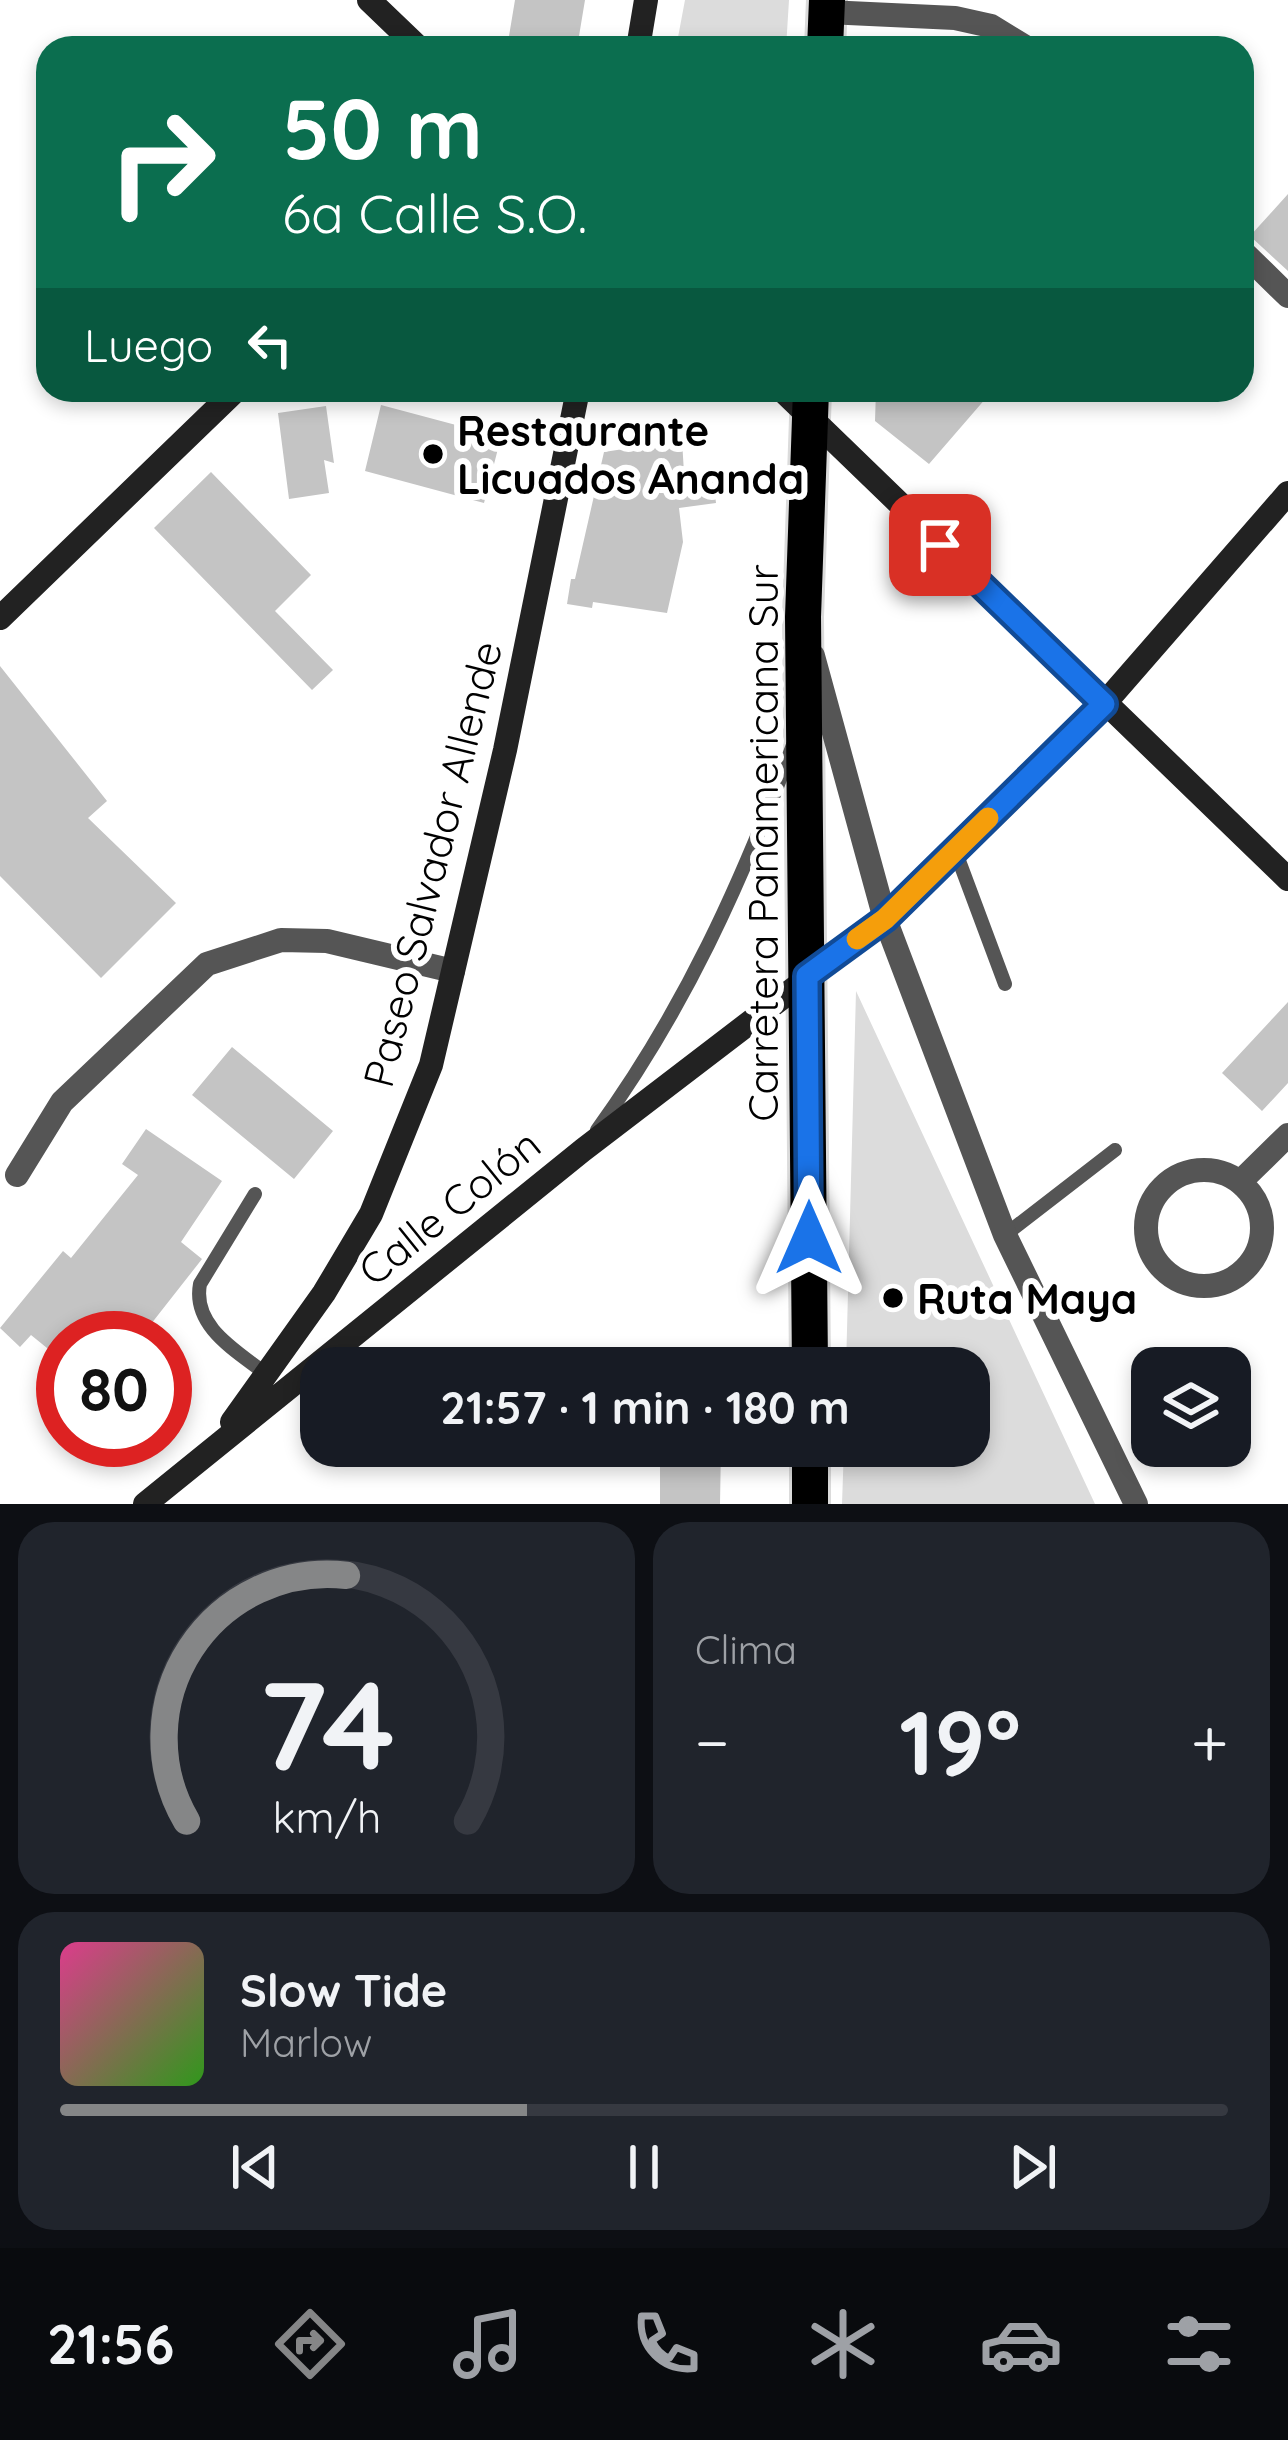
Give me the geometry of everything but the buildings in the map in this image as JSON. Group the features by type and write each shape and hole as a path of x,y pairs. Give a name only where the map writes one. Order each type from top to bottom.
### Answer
{"highway":[{"name":"Carretera Panamericana Sur","path":"810,404 802,617 810,1347"},
{"path":"810,1467 811,1504"}],"street":[{"path":"369,0 406,36"},
{"path":"640,36 646,0"},
{"path":"826,20 955,17 992,26 1008,36"},
{"path":"1254,263 1288,296"},
{"path":"0,618 224,402"},
{"name":"Paseo Salvador Allende","path":"213,1448 324,1293 371,1214 431,1065 506,750 573,402"},
{"path":"810,404 1104,704 1288,879"},
{"name":"Calle Colón","path":"145,1504 583,1150 885,919 1104,704 1288,493"},
{"path":"802,617 885,919 1005,1235 1136,1504"},
{"path":"17,1175 62,1102 207,964 281,940 327,941 453,971"},
{"path":"1240,1182 1288,1135"},
{"path":"1186,1172 1224,1172 1240,1182 1261,1214 1262,1233 1247,1268 1213,1286 1175,1279 1150,1250 1148,1213 1156,1196 1186,1172"}],"lane":[{"path":"583,1150 655,1045 702,963 760,834 803,718"},
{"path":"955,850 1005,984"},
{"path":"1005,1235 1115,1150"},
{"path":"255,1194 200,1285 197,1301 219,1337 266,1374"}],"shaded area":[{"path":"685,0 789,0 787,36 678,36"},
{"path":"856,991 1095,1504 842,1504 843,1467 990,1467 990,1347 847,1347"}],"slow traffic":[{"path":"857,939 885,919 988,818"}],"place":[{"name":"Restaurante Licuados Ananda","path":"433,454"},
{"name":"Ruta Maya","path":"893,1298"}],"route":[{"path":"809,1238 807,976 885,919 1104,704 940,545"}]}
